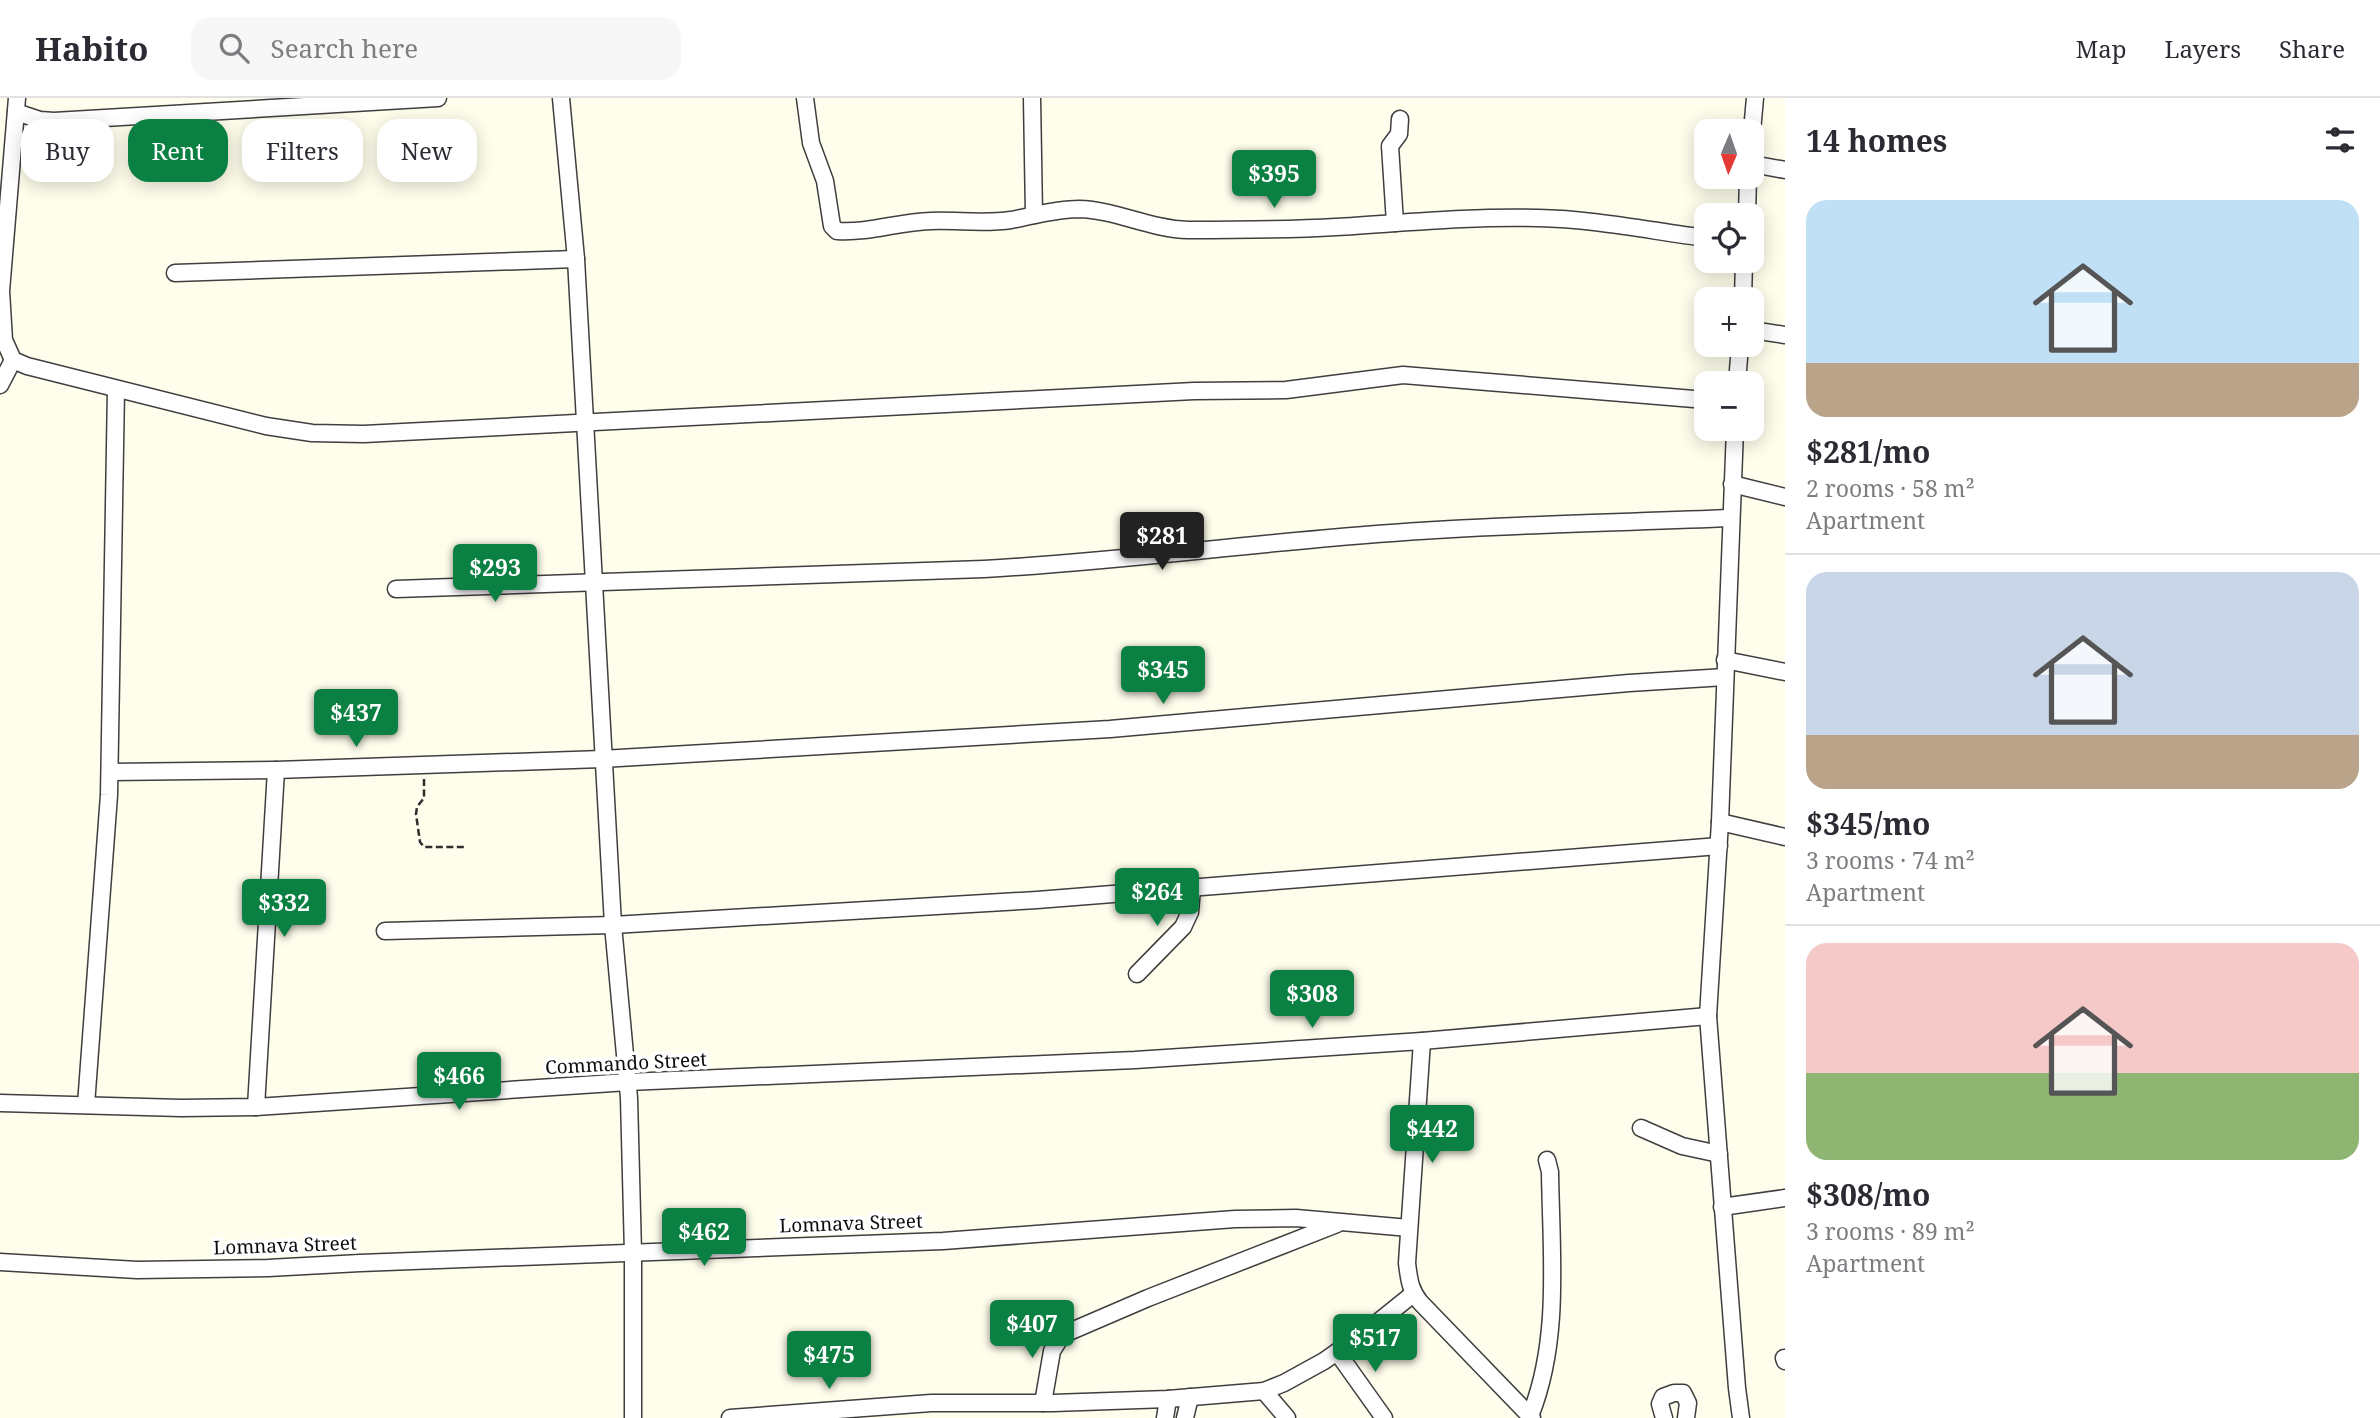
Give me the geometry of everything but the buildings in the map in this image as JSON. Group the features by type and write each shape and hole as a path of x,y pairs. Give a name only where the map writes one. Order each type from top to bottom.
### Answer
{"street":[{"path":"438,98 54,121 40,120 16,105 5,190 0,291 4,340 13,360 27,366 266,426 312,433 363,434 1195,391 1286,390 1404,375 1694,399"},
{"path":"561,98 576,260 613,925 628,1082 633,1253 633,1418"},
{"path":"805,98 811,143 825,181 834,229 852,232 930,221 1002,220 1064,210 1099,211 1160,227 1185,230 1540,218 1694,237"},
{"path":"1032,98 1034,215"},
{"path":"1753,119 1755,98"},
{"path":"1395,223 1390,146 1399,134 1400,119"},
{"path":"1764,166 1785,170"},
{"path":"175,272 576,260"},
{"path":"1764,332 1785,335"},
{"path":"0,385 13,360"},
{"path":"86,1105 110,772 116,389"},
{"path":"1734,441 1719,846 1708,1016 1741,1418"},
{"path":"1732,484 1785,497"},
{"path":"396,589 984,569 1366,534 1731,518"},
{"path":"1725,660 1785,672"},
{"path":"110,772 276,770 602,759 1110,729 1615,684 1725,677"},
{"path":"256,1107 276,770"},
{"path":"1720,822 1785,837"},
{"path":"385,931 613,925 1037,900 1719,846"},
{"path":"1137,974 1183,927 1190,912 1192,888"},
{"name":"Commando Street","path":"0,1103 181,1108 256,1107 628,1082 1135,1060 1422,1041 1708,1016"},
{"path":"1422,1041 1407,1263 1409,1284 1413,1294 1531,1417 1542,1382 1552,1300 1550,1172 1547,1160"},
{"path":"1641,1128 1682,1146 1718,1154"},
{"path":"1723,1207 1785,1198"},
{"name":"Lomnava Street","path":"0,1262 137,1270 268,1268 943,1241 1236,1219 1296,1218 1409,1228"},
{"path":"1048,1408 1052,1351 1062,1335 1148,1298 1343,1222"},
{"path":"730,1418 931,1403 1048,1408 1264,1391 1284,1383 1337,1352 1413,1294"},
{"path":"1337,1352 1384,1418"},
{"path":"1264,1391 1287,1418"},
{"path":"1664,1418 1660,1404 1663,1397 1674,1393 1683,1393 1688,1403 1686,1418"},
{"path":"1185,1418 1189,1397"},
{"path":"1165,1418 1168,1399"},
{"path":"908,1418 931,1403"}],"path":[{"path":"424,765 424,798 417,807 416,814 420,842 425,846 466,847"}]}
